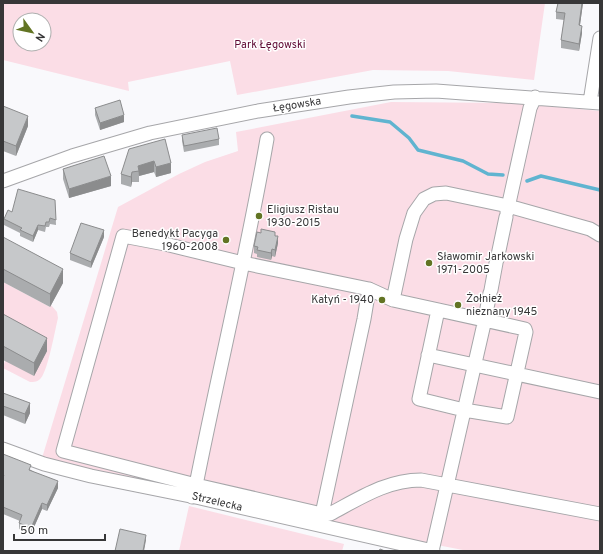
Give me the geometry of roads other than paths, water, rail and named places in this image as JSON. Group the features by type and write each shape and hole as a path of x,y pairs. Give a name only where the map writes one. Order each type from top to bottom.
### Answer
{"street":[{"path":"595,102 600,38"},
{"name":"Łęgowska","path":"3,181 72,156 150,133 223,117 284,106 349,97 394,92 436,91 595,102"},
{"path":"432,551 491,291 530,108 534,97"},
{"path":"194,491 243,263 266,139"},
{"path":"393,300 406,239 414,213 424,199 434,194 446,193 507,212 590,229 600,235"},
{"path":"438,310 419,399 464,410 507,418 526,332 525,329 485,316 438,310 393,300 369,289 122,236 64,451 194,491 322,514 330,514 379,488 408,480 421,480 600,514"},
{"path":"322,514 364,319 369,289"},
{"path":"428,355 600,392"},
{"name":"Strzelecka","path":"3,449 44,464 91,476 194,491 432,551"}],"waterway":[{"path":"352,116 390,122 409,138 418,150 463,161 488,174 503,175"},
{"path":"527,181 541,176 600,190"}],"place":[{"name":"Eligiusz Ristau 1930-2015","path":"259,216"},
{"name":"Benedykt Pacyga 1960-2008","path":"226,240"},
{"name":"Sławomir Jarkowski 1971-2005","path":"429,263"},
{"name":"Katyń - 1940","path":"382,300"},
{"name":"Żołnież nieznany 1945","path":"458,305"}],"park label":[{"name":"Park Łęgowski","path":"270,45"}]}
